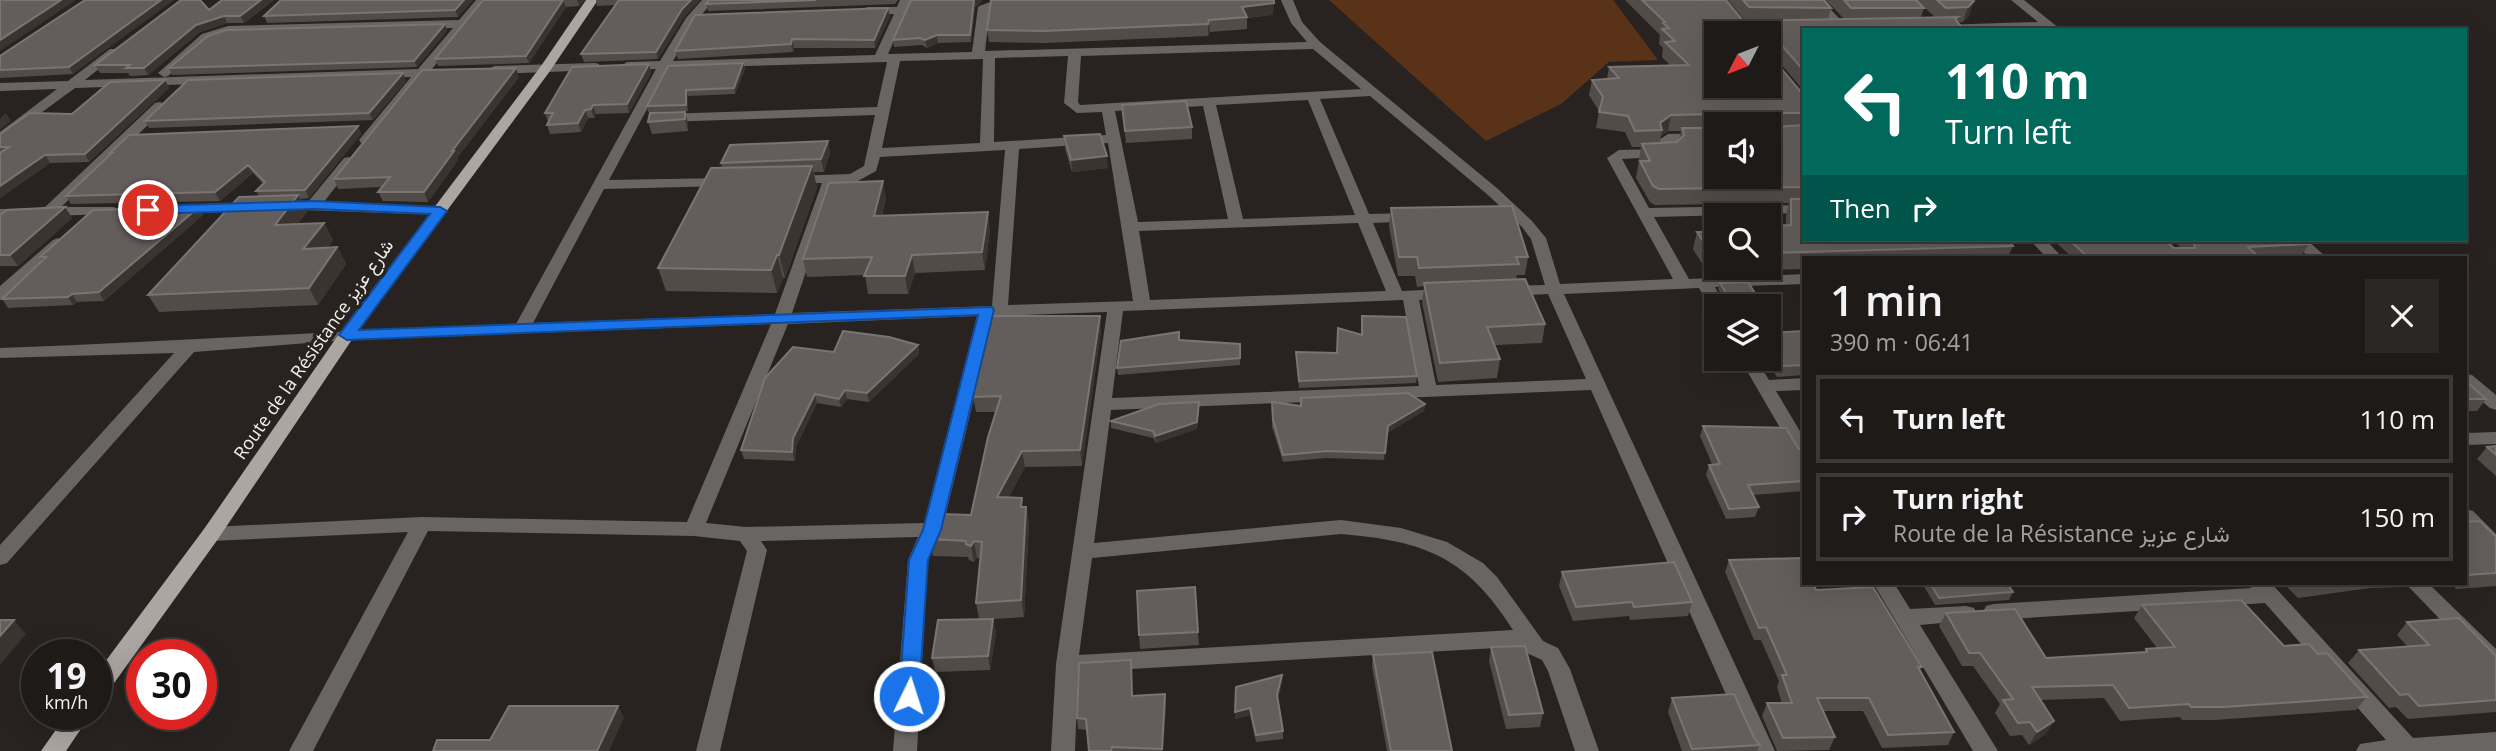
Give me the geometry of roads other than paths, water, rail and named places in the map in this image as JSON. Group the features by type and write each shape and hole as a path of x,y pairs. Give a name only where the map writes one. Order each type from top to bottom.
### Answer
{"main road":[{"name":"Route de la Résistance شارع عزيز","path":"112,669 211,534 347,335 546,68 593,0"},
{"path":"53,751 68,730"}],"street":[{"path":"314,205 370,127 482,0"},
{"path":"521,328 665,64 692,19 708,0"},
{"path":"1287,0 1297,23 1316,45 1513,211 1538,238 1554,289 1763,751"},
{"path":"1816,0 1843,28"},
{"path":"2017,0 2052,28"},
{"path":"987,146 984,7 1018,2 1032,4"},
{"path":"777,181 830,180 860,176 870,168 883,111 887,58 904,5 859,12"},
{"path":"249,29 267,15"},
{"path":"692,19 706,18"},
{"path":"155,81 206,37 228,30 460,24"},
{"path":"1932,27 2052,28"},
{"path":"0,139 127,43"},
{"path":"482,71 1316,45"},
{"path":"1075,52 1071,103 1077,109 1372,92"},
{"path":"0,87 457,72"},
{"path":"48,212 189,80"},
{"path":"1313,97 1364,220 1403,296 1429,392"},
{"path":"1209,102 1236,222"},
{"path":"1108,108 1131,227 1142,304"},
{"path":"635,119 883,111"},
{"path":"129,136 156,135"},
{"path":"1683,283 1616,163 1616,155 1667,153 1671,151 1666,140 1668,138 1704,137"},
{"path":"874,153 1114,139"},
{"path":"905,751 918,560 932,530 994,310 1012,145"},
{"path":"694,529 782,318 830,180"},
{"path":"599,186 737,182"},
{"path":"162,209 314,205 440,211"},
{"path":"1645,214 1802,209"},
{"path":"0,213 134,210"},
{"path":"0,294 93,211"},
{"path":"1485,213 1513,211"},
{"path":"1131,227 1432,216"},
{"path":"2040,242 2053,256"},
{"path":"2300,242 2317,256"},
{"path":"1488,292 1802,279"},
{"path":"1704,283 1710,294"},
{"path":"0,353 189,347 347,335 1462,293"},
{"path":"1063,751 1067,664 1105,404 1104,377 1116,305"},
{"path":"2,553 189,347"},
{"path":"1755,371 1802,450"},
{"path":"2467,380 2496,404"},
{"path":"1105,404 1597,384"},
{"path":"1763,386 1802,384"},
{"path":"2467,439 2496,438"},
{"path":"2467,517 2496,546"},
{"path":"211,534 422,524 694,529 746,534 932,530"},
{"path":"301,751 422,524"},
{"path":"1082,552 1340,527 1382,530 1454,555 1490,581 1534,644"},
{"path":"708,751 757,550 746,534"},
{"path":"1884,585 1986,751"},
{"path":"2417,585 2496,663"},
{"path":"1905,618 2264,589 2388,750 2496,742"},
{"path":"1067,664 1516,638 1534,644 1550,654 1559,669 1587,751"}]}
